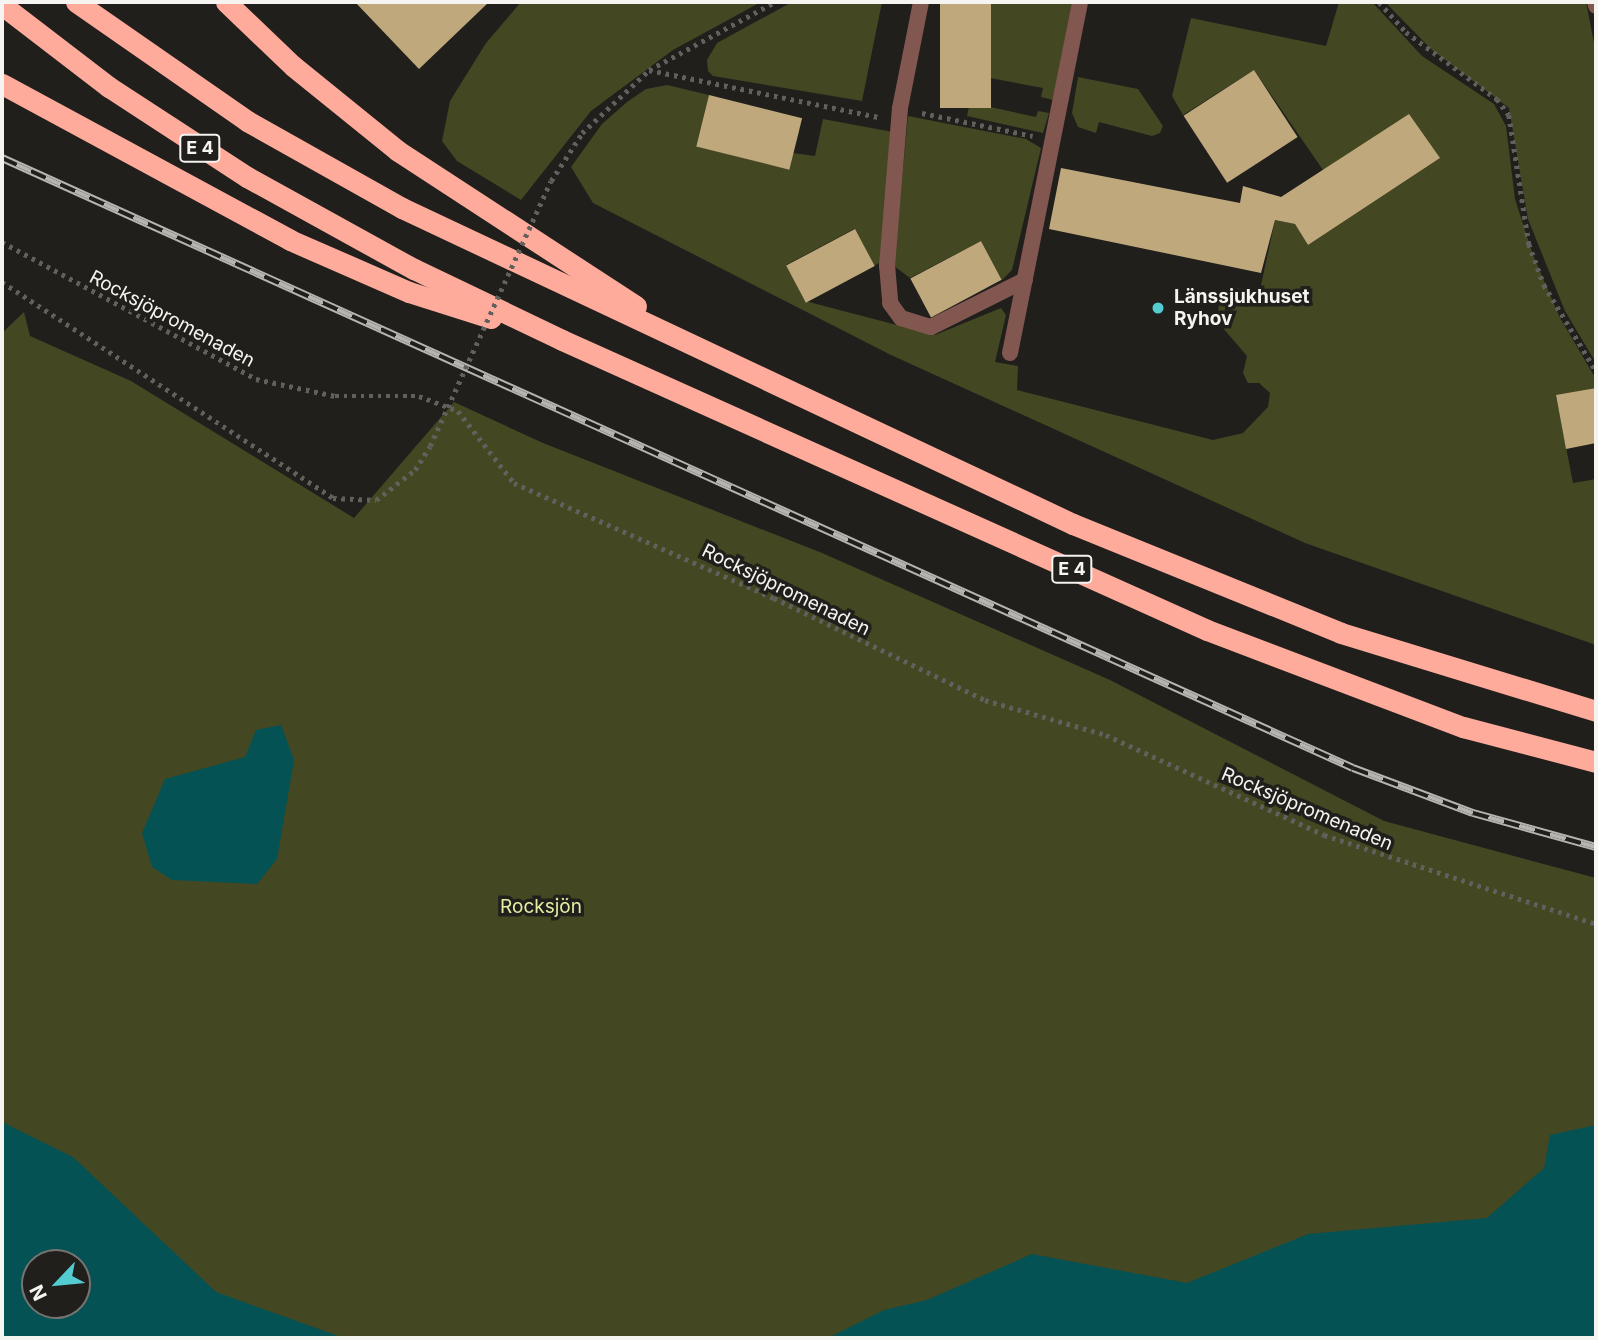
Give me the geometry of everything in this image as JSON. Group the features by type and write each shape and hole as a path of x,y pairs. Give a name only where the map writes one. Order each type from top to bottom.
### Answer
{"highway":[{"name":"E 4","path":"76,2 161,65 324,166 723,360 1229,590 1407,656 1596,711"},
{"path":"226,2 293,66 398,151 723,360"},
{"name":"E 4","path":"2,5 109,86 247,177 414,269 562,340 1219,635 1463,727 1596,762"},
{"path":"2,84 290,240 409,292 562,340"}],"lane":[{"path":"921,2 900,108 887,265 890,303 901,318 931,327 1025,280"},
{"path":"1010,353 1080,2"}],"path":[{"path":"2,282 333,498 376,500 415,470 430,446 551,181 582,133 649,71 775,2"},
{"path":"1379,2 1406,32 1497,99 1509,115 1529,244 1544,285 1596,371"},
{"path":"649,71 880,118 900,108 1054,140"},
{"name":"Rocksjöpromenaden","path":"2,242 256,379 335,396 419,396 458,411 514,484 737,581 985,700 1106,735 1324,835 1596,924"}],"green space":[{"path":"521,2 761,2 673,50 591,111 521,200 457,161 442,141 450,101 486,43"},
{"path":"792,2 882,2 862,101 713,76 708,71 707,60 717,43"},
{"path":"991,2 1072,2 1053,100 1041,97 1043,88 985,77 981,105 1036,117 1038,111 1049,113 1043,133 967,116"},
{"path":"1339,2 1372,2 1422,56 1494,104 1506,126 1515,199 1533,255 1560,318 1596,379 1596,388 1556,396 1573,483 1596,479 1596,645 1305,543 891,355 593,203 571,167 602,124 627,102 646,89 667,85 709,95 696,146 789,169 793,153 815,156 823,119 893,132 881,262 870,268 854,229 786,265 805,301 935,335 1001,308 1006,315 995,362 1018,366 1017,390 1213,440 1243,433 1268,407 1270,393 1259,383 1248,383 1243,373 1247,356 1216,320 1221,296 1232,288 1260,290 1275,220 1295,224 1308,245 1440,158 1323,170 1254,70 1183,115 1172,96 1191,18 1326,46"},
{"path":"1385,2 1586,2 1596,53 1596,363 1565,311 1528,219 1509,108 1432,50"},
{"path":"1078,77 1138,89 1163,126 1160,133 1152,136 1099,122 1096,133 1078,127 1072,113"},
{"path":"908,116 1026,139 1041,148 1012,270 1002,280 981,241 910,278 894,266"},
{"name":"Rocksjön","path":"24,312 30,336 131,381 354,518 454,402 543,443 822,553 1110,680 1384,821 1596,878 1596,1338 2,1338 2,333"}],"water":[{"path":"281,725 294,760 277,859 257,884 172,880 152,867 142,833 165,779 245,757 256,730"},
{"path":"2,1122 73,1157 216,1292 344,1338 2,1338"},
{"path":"1596,1125 1596,1338 828,1338 884,1310 927,1300 1032,1254 1187,1283 1308,1234 1487,1218 1544,1168 1550,1135"}],"building":[{"path":"355,2 489,2 419,69"},
{"path":"940,2 991,2 991,108 940,108"},
{"path":"1254,70 1298,137 1227,183 1184,116"},
{"path":"709,95 802,118 789,170 696,146"},
{"path":"1409,114 1440,158 1308,245 1295,224 1275,220 1261,273 1049,229 1061,168 1240,203 1243,186 1281,197"},
{"path":"855,229 875,266 806,303 786,266"},
{"path":"981,241 1002,280 931,317 910,279"},
{"path":"1596,388 1596,443 1566,449 1556,395"}],"railway":[{"path":"2,158 1353,768 1473,813 1596,847"}],"place":[{"name":"Länssjukhuset Ryhov","path":"1158,308"}]}
